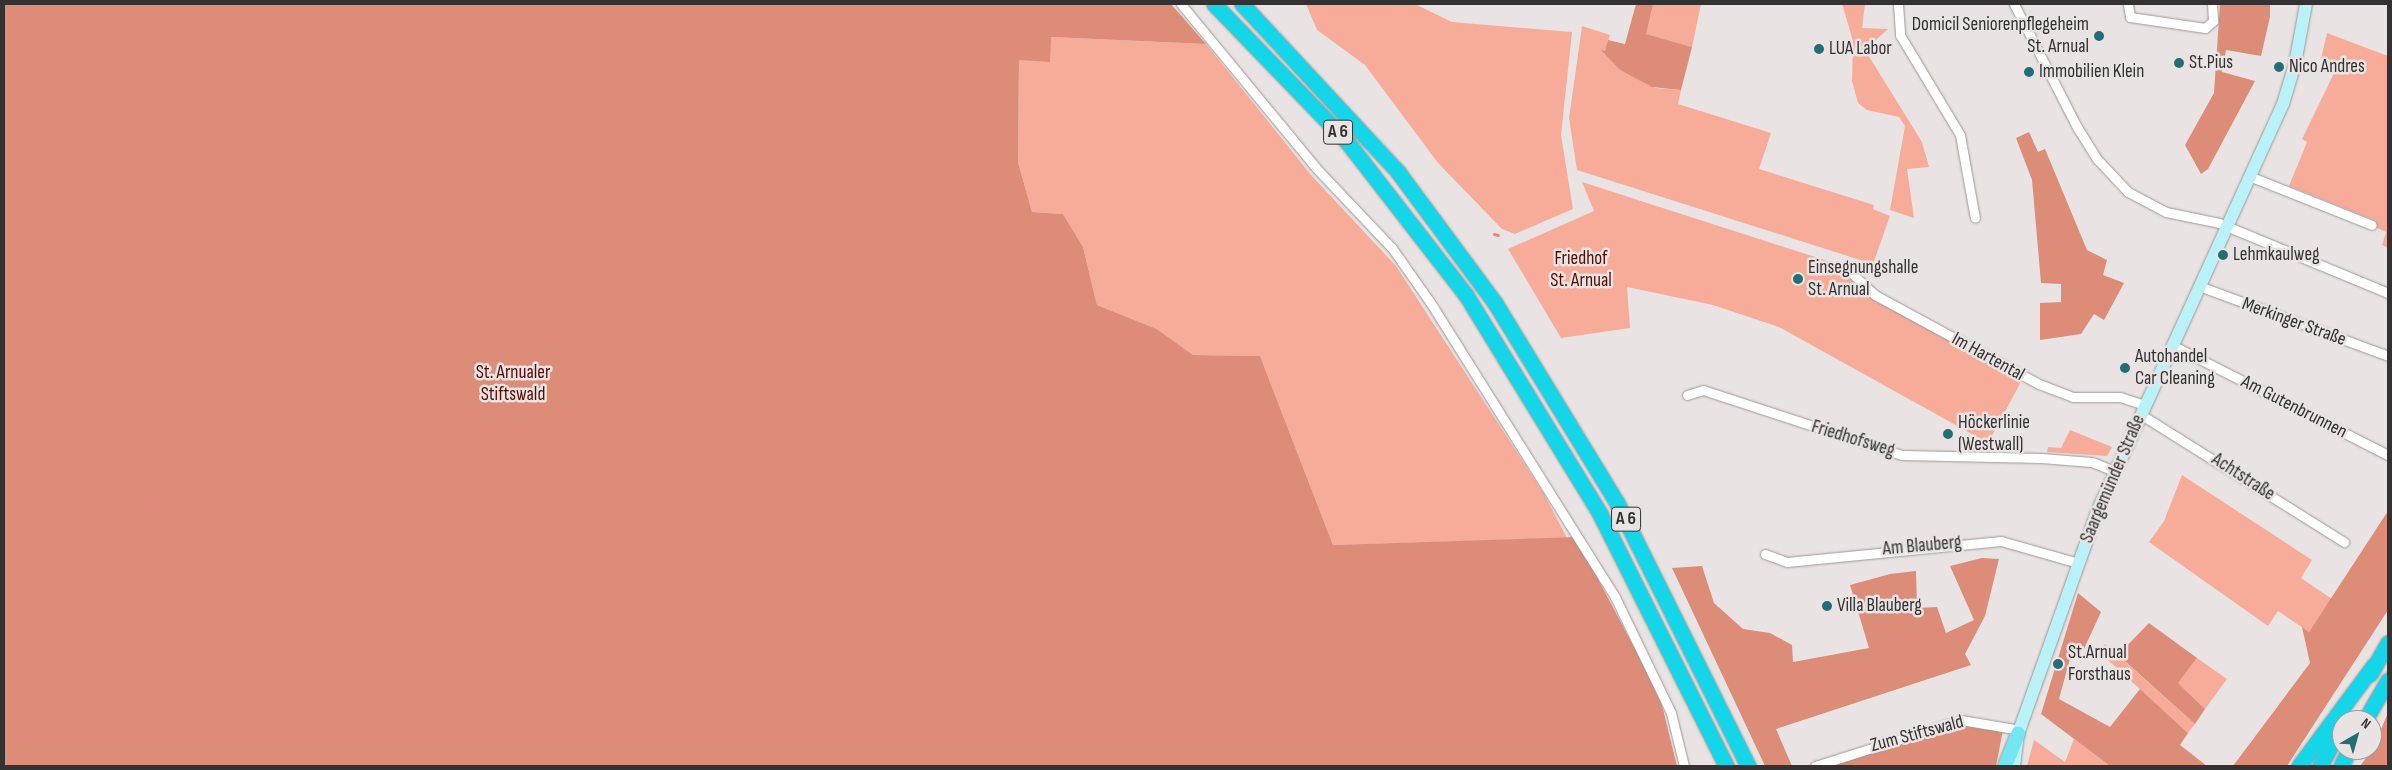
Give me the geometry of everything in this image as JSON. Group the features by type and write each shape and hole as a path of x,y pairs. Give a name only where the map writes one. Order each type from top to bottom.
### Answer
{"highway":[{"name":"A 6","path":"1214,4 1315,106 1466,295 1600,514 1726,766"},
{"name":"A 6","path":"1242,4 1355,121 1465,259 1482,284 1617,503 1748,766"},
{"path":"2299,766 2374,665 2388,643"},
{"path":"2350,710 2374,665"},
{"path":"2371,710 2388,680"},
{"path":"2320,766 2332,744"}],"main road":[{"path":"2005,766 2019,732"}],"street":[{"path":"1181,4 1317,169 1403,262 1604,576 1662,693 1679,742 1684,766"},
{"path":"1898,4 1900,35 1960,135 1975,218"},
{"path":"2014,4 2077,127 2119,185 2166,212 2227,226 2388,293"},
{"path":"2128,4 2130,17 2205,28 2213,21 2212,4"},
{"name":"Saargemünder Straße","path":"2014,766 2019,732 2078,563 2114,471 2227,226 2291,80 2306,4"},
{"path":"2249,176 2372,225"},
{"name":"Im Hartental","path":"1847,269 1875,295 2039,384 2073,397 2120,397 2142,409"},
{"name":"Merkinger Straße","path":"2199,286 2388,356"},
{"name":"Am Gutenbrunnen","path":"2172,345 2388,455"},
{"name":"Friedhofsweg","path":"1687,395 1703,390 1902,454 2041,458 2092,462 2114,471"},
{"name":"Achtstraße","path":"2142,409 2344,542"},
{"name":"Am Blauberg","path":"1765,554 1788,562 2001,541 2078,563"},
{"name":"Zum Stiftswald","path":"1815,766 1961,720 2019,732"}],"green space":[{"name":"St. Arnualer Stiftswald","path":"4,4 1171,4 1206,44 1051,37 1050,62 1019,60 1018,162 1032,212 1063,214 1083,247 1097,305 1157,329 1193,355 1260,356 1333,545 1576,537 1660,697 1677,766 4,766"},
{"path":"1306,4 1415,4 1452,22 1572,32 1561,135 1573,209 1515,234 1502,229 1438,163 1365,65 1317,30"},
{"path":"1636,4 1653,4 1646,34 1692,47 1681,90 1652,87 1620,70 1601,50 1605,51 1608,40 1625,44"},
{"path":"1653,4 1701,4 1692,47 1645,34"},
{"path":"1842,4 1865,4 1862,28 1888,29 1865,50 1922,142 1929,167 1907,169 1914,218 1890,210 1905,126 1899,117 1867,110 1858,103 1852,81 1853,41"},
{"path":"2220,4 2270,4 2270,17 2261,56 2226,50 2222,72 2255,81 2208,169 2201,174 2185,145 2214,93"},
{"path":"1582,26 1610,35 1605,51 1620,70 1655,88 1681,90 1678,104 1771,133 1759,169 1874,205 1873,209 1890,216 1873,264 1577,170 1569,118"},
{"path":"2327,33 2388,56 2388,248 2382,245 2386,232 2375,227 2376,221 2289,186 2307,142 2302,139 2339,63 2321,59"},
{"path":"1051,37 1206,44 1311,175 1396,266 1544,494 1567,538 1333,545 1260,356 1193,355 1157,329 1097,305 1083,247 1063,214 1032,212 1018,162 1019,59"},
{"path":"2029,132 2038,152 2045,149 2087,250 2107,260 2103,275 2124,283 2104,320 2094,314 2081,334 2040,340 2040,303 2061,302 2061,284 2041,283 2032,180 2016,138"},
{"name":"Friedhof St. Arnual","path":"1582,182 1837,264 1873,297 2022,380 1988,443 1779,327 1713,305 1627,287 1630,328 1561,338 1508,249 1594,211"},
{"path":"2070,430 2112,447 2107,456 2047,452 2048,447 2061,448"},
{"path":"2182,475 2312,560 2301,578 2332,599 2309,632 2278,611 2268,626 2149,542 2164,521"},
{"path":"2388,511 2388,610 2287,766 2233,766 2310,663 2302,627 2309,632"},
{"path":"1982,558 1999,559 1985,616 1965,654 1971,665 1776,729 1792,766 1765,766 1672,568 1702,566 1714,603 1743,629 1770,633 1792,645 1793,662 1869,648 1850,585 1890,574 1916,571 1917,608 1937,607 1946,633 1974,620 1950,566"},
{"path":"2078,593 2101,612 2083,651 2071,655 2059,699 2110,727 2140,689 2188,733 2180,745 2207,766 2110,766 2041,714"},
{"path":"2149,623 2197,658 2178,683 2205,709 2195,724 2118,655"},
{"path":"2105,644 2195,724 2188,733 2098,651"},
{"path":"2197,658 2227,679 2205,709 2178,683"},
{"path":"2388,713 2388,766 2360,766 2364,760 2382,760 2382,727"},
{"path":"1960,725 2003,730 1996,766 1829,766"},
{"path":"2074,739 2110,766 2027,766 2034,740 2065,762"}],"shaded area":[{"path":"157,503 163,504 171,512 171,524 163,532 157,533 151,532 143,524 142,518 143,512 151,504"}],"waterway":[{"path":"1494,234 1498,235"},
{"path":"984,313 1009,312 1029,320"},
{"path":"949,313 970,313"},
{"path":"1177,625 1173,625 1179,651 1190,676 1222,696 1225,689"},
{"path":"1190,628 1215,634"},
{"path":"1133,654 1179,651"},
{"path":"1229,678 1232,670"}],"place":[{"name":"Domicil Seniorenpflegeheim St. Arnual","path":"2099,36"},
{"name":"LUA Labor","path":"1819,49"},
{"name":"St.Pius","path":"2179,63"},
{"name":"Nico Andres","path":"2279,67"},
{"name":"Immobilien Klein","path":"2029,72"},
{"name":"Lehmkaulweg","path":"2223,255"},
{"name":"Einsegnungshalle St. Arnual","path":"1798,279"},
{"name":"Autohandel Car Cleaning","path":"2125,368"},
{"name":"Höckerlinie (Westwall)","path":"1948,434"},
{"name":"Villa Blauberg","path":"1827,606"},
{"name":"St.Arnual Forsthaus","path":"2058,664"}]}
